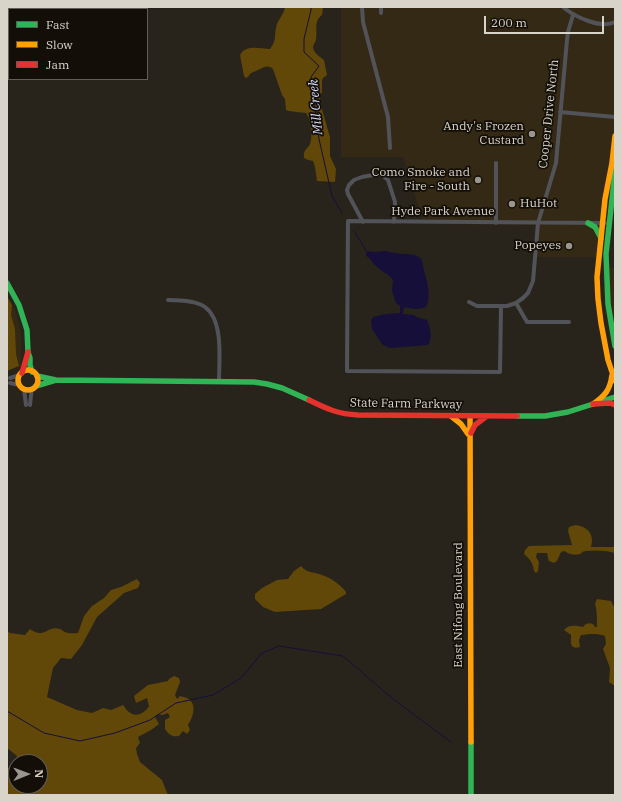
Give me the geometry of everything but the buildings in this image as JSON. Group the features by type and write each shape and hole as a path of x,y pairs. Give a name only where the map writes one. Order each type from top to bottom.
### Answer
{"street":[{"path":"362,7 363,22 388,117 390,148"},
{"path":"381,7 381,14"},
{"path":"564,8 573,15 596,23 614,25"},
{"name":"Cooper Drive North","path":"516,303 528,293 533,281 538,223 556,163 568,32 573,15"},
{"path":"560,112 615,118"},
{"path":"615,136 612,163 605,199 598,277 598,299 604,343 615,381"},
{"path":"496,163 496,223"},
{"path":"612,163 614,181 606,254 608,304 615,346"},
{"path":"363,222 347,190 349,185 354,180 373,175 382,176 388,180 395,202 394,222"},
{"name":"Hyde Park Avenue","path":"501,306 500,372 347,371 348,222 610,223"},
{"path":"588,223 595,227 601,240"},
{"path":"7,283 19,305 27,330 30,366 37,383 34,387 28,405 24,389"},
{"path":"168,300 187,301 204,306 212,316 217,327 219,341 219,382"},
{"path":"469,302 477,306 508,306 516,303 527,322 569,322"},
{"path":"19,385 18,378 25,367 25,359 28,352"},
{"path":"34,374 27,371 10,380 24,389 30,390 34,387"},
{"path":"593,404 602,398 610,387 612,371"},
{"name":"State Farm Parkway","path":"34,374 42,378 51,378 56,380"},
{"name":"State Farm Parkway","path":"34,387 56,380 254,382 278,387 328,409 344,414 358,415 546,416 568,412 615,397"},
{"path":"593,404 610,403 615,405"},
{"path":"451,416 466,428 470,437"},
{"name":"East Nifong Boulevard","path":"470,416 472,795"},
{"path":"470,437 473,427 487,416"}],"shaded area":[{"path":"285,7 323,7 322,15 317,23 316,40 313,48 324,60 327,75 322,81 322,92 320,99 330,137 330,156 336,169 335,182 317,181 313,161 304,158 305,151 311,141 308,116 306,113 286,110 285,99 282,95 273,69 266,67 252,72 246,78 244,76 240,55 249,48 270,49 274,41 277,25"},
{"path":"341,7 615,7 615,162 613,162 602,257 534,257 536,225 422,224 422,218 403,157 341,157"},
{"path":"369,251 386,251 413,255 422,260 429,296 428,302 426,307 421,309 404,307 403,314 414,315 427,320 431,335 428,345 390,348 382,344 372,329 371,321 373,317 400,313 400,306 396,303 392,291 393,280 366,256 366,253"},
{"path":"603,268 615,268 615,359 605,310"},
{"path":"7,296 16,312 21,334 21,367 7,367"},
{"path":"7,298 12,305 11,315 15,329 16,354 19,366 7,371"},
{"path":"575,525 583,527 589,532 592,538 591,547 615,547 615,553 593,550 584,551 578,555 574,555 564,551 561,552 557,561 554,563 549,561 547,553 537,553 536,557 539,562 538,571 536,573 531,561 524,554 525,550 529,546 572,545 568,531 569,527"},
{"path":"301,566 308,571 325,576 332,580 341,586 346,594 321,609 275,612 263,607 255,599 255,594 262,588 277,580 288,579 294,571"},
{"path":"137,579 140,583 138,588 124,593 97,617 82,645 71,659 61,658 53,668 47,697 77,710 92,713 103,708 111,710 123,705 129,712 137,715 143,713 149,706 147,698 136,703 134,696 148,685 168,681 174,676 179,678 180,682 175,695 177,699 180,696 187,698 192,704 194,711 188,725 190,730 187,734 183,731 179,736 171,735 165,729 165,720 170,717 168,713 162,715 158,714 155,717 159,724 138,737 140,743 136,748 140,762 162,780 168,795 7,795 8,768 8,794 48,794 48,754 14,754 7,748 7,631 10,633 25,635 30,629 35,632 43,633 55,628 61,629 68,633 78,633 84,616 92,606 104,598 111,590"},
{"path":"597,599 611,601 615,609 615,686 609,682 610,668 603,649 606,644 605,636 596,634 581,635 579,640 580,647 576,648 571,645 571,635 564,630 571,626 583,627 585,624 589,623 597,627 597,612 595,604"}],"waterway":[{"name":"Mill Creek","path":"311,7 304,39 304,52 319,66 311,77 319,139 332,196 342,213"},
{"name":"Mill Creek","path":"354,231 367,252"},
{"path":"7,711 44,733 80,741 115,733 150,720 176,703 213,695 241,678 262,653 279,646 343,656 393,699 451,742"}],"traffic: fast":[{"path":"613,170 614,181 606,254 608,304 615,346"},
{"path":"588,223 595,227 601,238"},
{"path":"7,283 19,305 27,330 28,352 32,372"},
{"path":"37,376 56,380 254,382 282,388 309,400"},
{"path":"36,386 56,380"},
{"path":"517,416 545,416 568,412 615,397"},
{"path":"471,742 471,795"}],"traffic: slow":[{"path":"615,136 612,163 605,199 597,277 601,323 608,360 615,381"},
{"path":"28,370 35,373 38,380 35,387 28,390 21,387 18,380 21,373 28,370"},
{"path":"593,404 606,392 610,385 612,375"},
{"path":"451,416 461,424 468,434"},
{"path":"470,416 471,742"}],"traffic: jam":[{"path":"22,373 28,352"},
{"path":"309,400 344,414 517,416"},
{"path":"593,404 610,403 615,405"},
{"path":"471,433 475,425 487,416"}],"place":[{"name":"Andy's Frozen Custard","path":"532,134"},
{"name":"Como Smoke and Fire - South","path":"478,180"},
{"name":"HuHot","path":"512,204"},
{"name":"Popeyes","path":"569,246"}]}
